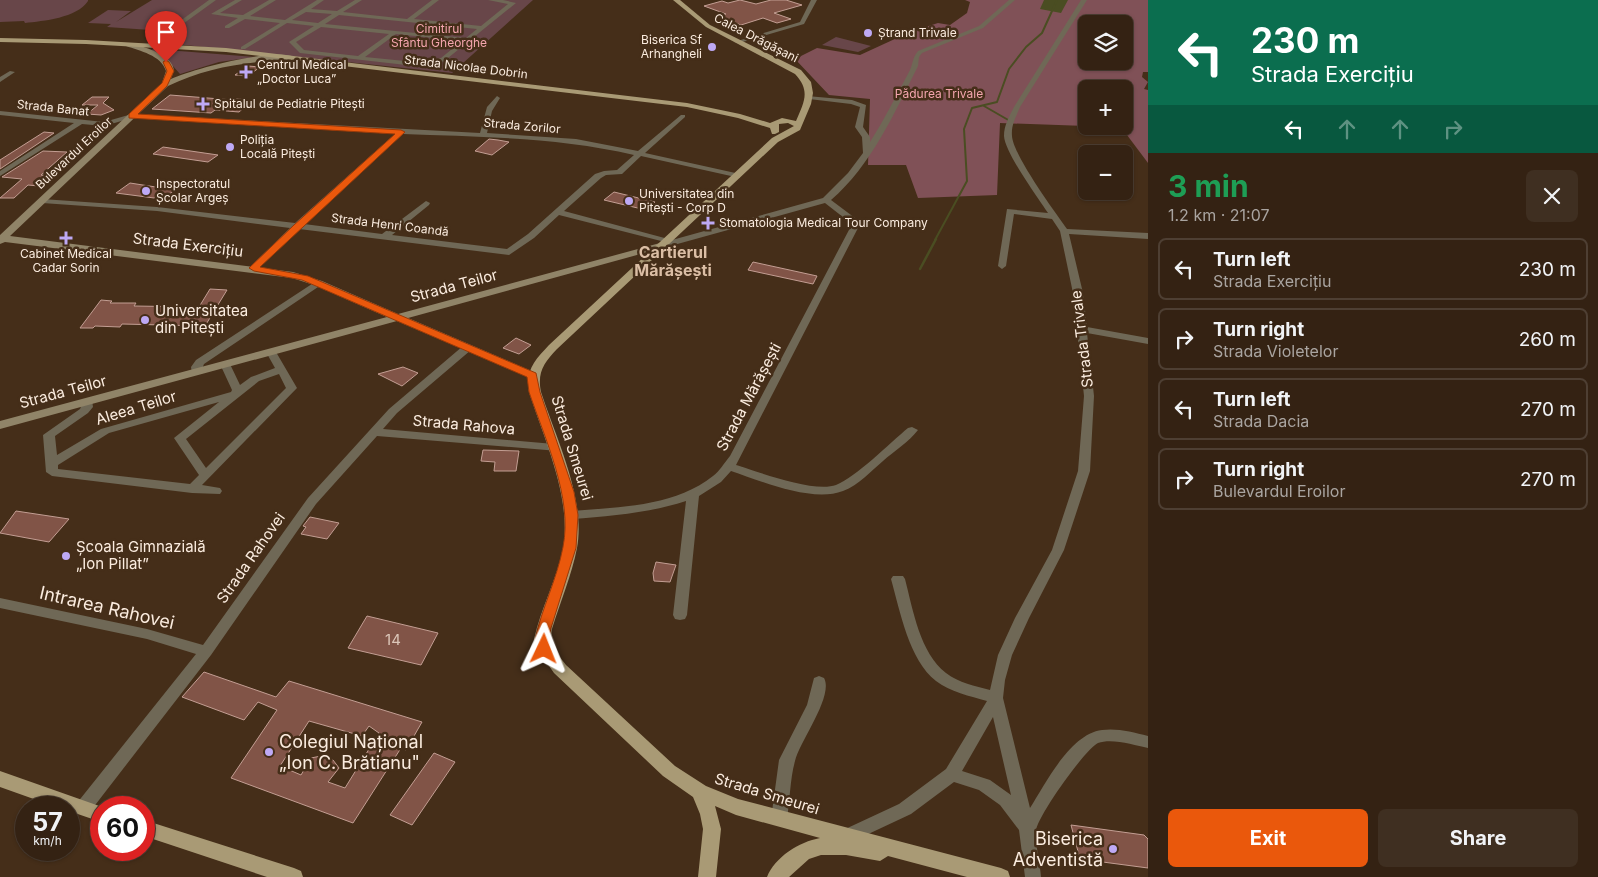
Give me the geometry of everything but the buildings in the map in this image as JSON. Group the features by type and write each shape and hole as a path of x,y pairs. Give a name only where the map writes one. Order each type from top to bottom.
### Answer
{"main road":[{"name":"Calea Drăgășani","path":"676,0 701,22 798,72 807,82 808,100"},
{"name":"Strada Nicolae Dobrin","path":"0,40 86,42 226,50 687,105 795,127"},
{"path":"77,47 84,45 86,42"},
{"name":"Strada Nicolae Dobrin","path":"0,46 77,47 128,45"},
{"path":"775,140 778,124 808,100"},
{"path":"532,376 540,361 775,140 795,127 808,100"},
{"name":"Strada Smeurei","path":"532,376 535,392 568,492 572,515 570,548 543,634 544,649 560,669 670,771 700,792 736,807 779,820 997,876"},
{"path":"0,779 90,810"},
{"path":"700,792 709,814 712,829 707,877"},
{"path":"155,832 294,877"},
{"path":"776,877 798,856 814,848 828,846 927,859"}],"street":[{"path":"148,46 213,0"},
{"path":"239,0 214,14 468,40"},
{"path":"226,27 273,0"},
{"path":"243,48 321,0"},
{"path":"359,0 321,26 292,42 302,52 415,64 443,60 513,3 491,0"},
{"path":"350,64 436,0"},
{"path":"737,42 802,23 814,0"},
{"name":"Strada Teilor","path":"0,425 666,242 826,200 840,190 882,127 900,97 915,66 916,57 920,52 981,27 1012,0"},
{"name":"Strada Trivale","path":"1033,877 1027,828 996,698 998,680 1005,655 1022,618 1058,550 1084,471 1089,396 1078,293 1064,232 1020,164 1008,138 1009,124 1017,107 1084,0"},
{"path":"306,10 483,28"},
{"path":"128,45 148,52 166,62 170,71 165,84"},
{"name":"Bulevardul Eroilor","path":"1,239 165,84 186,74 215,65 252,59 295,58"},
{"path":"0,80 12,72"},
{"path":"482,134 487,122 488,107 497,98"},
{"path":"808,100 852,102 864,106 859,127 866,138 866,152"},
{"name":"Strada Banat","path":"0,113 104,124 132,116 401,132"},
{"path":"640,154 683,116"},
{"path":"0,174 80,122"},
{"path":"254,268 297,226 401,132"},
{"name":"Strada Zorilor","path":"401,132 482,134 584,143 737,176"},
{"name":"Strada Henri Coandă","path":"42,201 112,204 509,252 531,236 598,176 604,173 620,172 640,154"},
{"name":"Strada Mărășești","path":"572,515 647,508 693,494 717,480 739,450 854,228 852,220 826,200"},
{"path":"384,237 426,202"},
{"path":"1002,266 1010,211 1056,217"},
{"path":"558,212 666,242"},
{"path":"1064,232 1148,236"},
{"name":"Strada Exercițiu","path":"1,239 293,274 318,283 532,376"},
{"path":"196,372 200,362 318,283"},
{"path":"1082,329 1148,341"},
{"name":"Strada Rahovei","path":"83,808 206,651 301,514 373,432 408,397 467,348"},
{"path":"192,489 290,392 292,388 271,352"},
{"path":"225,364 237,390 235,394"},
{"name":"Aleea Teilor","path":"205,475 180,438 255,379 282,369"},
{"name":"Aleea Teilor","path":"88,402 88,407 84,411 49,435 52,463 105,431 235,394"},
{"path":"728,466 769,480 831,490 842,488 912,430"},
{"name":"Strada Rahova","path":"373,432 554,448"},
{"path":"52,463 52,472 216,491"},
{"path":"680,615 693,494"},
{"path":"898,579 910,623 930,665 941,677 962,687 996,698"},
{"name":"Intrarea Rahovei","path":"0,603 146,634 206,651"},
{"path":"779,820 787,760 814,705 819,682"},
{"name":"Strada Trivale","path":"847,836 905,809 952,774 996,698"},
{"path":"1027,828 1048,794 1083,745 1094,738 1106,736 1148,742"},
{"name":"Strada Trivale","path":"952,774 984,785 1006,800 1027,828"}],"green space":[{"path":"0,0 88,1 83,7 68,15 50,20 25,23 24,21 0,22"},
{"name":"Cimitirul Sfântu Gheorghe","path":"152,0 533,0 452,73 156,42 211,1 165,31 107,27 111,24 88,23 108,10 131,11 116,22"},
{"name":"Pădurea Trivale","path":"965,0 1148,0 1148,72 1143,72 1142,77 1148,82 1144,89 1148,90 1148,163 1127,135 1133,135 1133,80 1078,80 1078,126 1000,123 997,195 918,198 906,165 868,165 870,99 829,95 795,59 817,48 860,55 910,32 938,23 950,25 967,13 970,2"},
{"path":"836,37 871,46 858,52 822,45"},
{"path":"151,50 255,57 219,62 180,74 164,56"}],"shaded area":[{"path":"1044,0 1068,0 1061,13 1040,9"}],"waterway":[{"path":"935,240 967,181 964,129 972,108 997,102 1009,69 1026,47 1042,33 1057,0"},
{"path":"984,106 1010,121"},
{"path":"920,269 936,239"}],"place":[{"name":"Ștrand Trivale","path":"868,33"},
{"name":"Biserica Sf Arhangheli","path":"712,47"},
{"name":"Centrul Medical „Doctor Luca”","path":"246,72"},
{"name":"Spitalul de Pediatrie Pitești","path":"203,104"},
{"name":"Poliția Locală Pitești","path":"230,147"},
{"name":"Inspectoratul Școlar Argeș","path":"146,191"},
{"name":"Universitatea din Pitești - Corp D","path":"629,201"},
{"name":"Stomatologia Medical Tour Company","path":"708,223"},
{"name":"Cabinet Medical Cadar Sorin","path":"66,238"},
{"name":"Universitatea din Pitești","path":"145,320"},
{"name":"Școala Gimnazială „Ion Pillat”","path":"66,556"},
{"name":"Colegiul Național „Ion C. Brătianu\"","path":"269,752"},
{"name":"Biserica Adventistă","path":"1113,849"}],"district":[{"name":"Cartierul Mărășești","path":"673,261"}],"route":[{"path":"166,62 170,67 170,71 165,84 132,116 401,132 297,226 254,268 284,272 305,278 532,376 535,392 568,492 572,515 570,548 544,628 542,639 544,649"}]}
